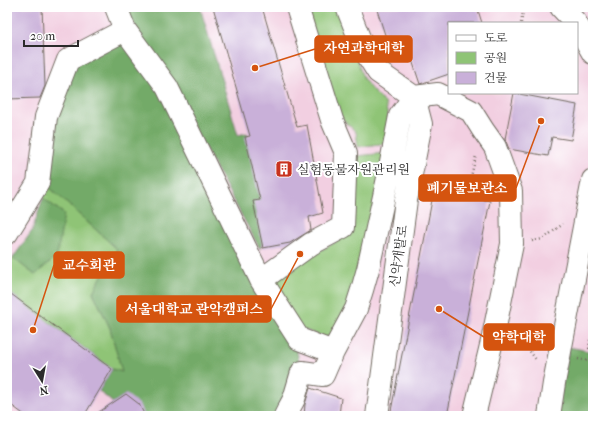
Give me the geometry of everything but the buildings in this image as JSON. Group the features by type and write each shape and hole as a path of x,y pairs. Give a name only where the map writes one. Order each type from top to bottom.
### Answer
{"street":[{"path":"116,7 125,30 167,87 261,280 299,339 333,352"},
{"path":"261,280 311,244 342,227 346,153 332,120 297,7"},
{"path":"347,7 363,48 378,72 414,97 438,94 471,111 495,147 511,191 512,244 493,337 474,416"},
{"path":"561,7 575,22"},
{"path":"578,26 593,53"},
{"path":"7,233 38,183 46,117 68,60 125,30"},
{"path":"285,416 294,399 302,372 324,375 333,352 356,309 368,269 400,116 414,97"},
{"name":"신약개발로","path":"377,416 406,200 421,124 414,97"},
{"path":"549,416 593,180"}],"path":[{"path":"521,22 524,7"},
{"path":"466,197 483,130"},
{"path":"512,244 544,239 588,204"},
{"path":"493,337 523,342 554,383"},
{"path":"590,340 589,348 593,349"}],"shaded area":[{"path":"7,7 593,7 593,416 7,416"}],"green space":[{"path":"124,7 200,7 238,135 247,133 271,220 260,249 170,84"},
{"path":"306,7 340,7 363,78 371,89 385,103 389,121 388,143 358,147 356,132 340,117"},
{"path":"122,42 157,80 295,343 300,365 284,416 145,416 126,394 113,403 99,391 112,369 122,372 110,328 93,292 117,249 48,186 54,120 75,64"},
{"path":"386,153 354,295 332,334 325,338 300,328 270,285 276,275 348,235 357,156"},
{"path":"48,186 117,249 93,292 110,328 122,372 112,369 7,291 7,265 13,258 35,275 64,214 43,198"},
{"path":"43,198 64,214 57,256 35,275 13,258 32,231"},
{"path":"569,347 593,352 593,416 557,416"}],"place":[{"name":"자연과학대학","path":"255,68"},
{"name":"폐기물보관소","path":"541,121"},
{"name":"실험동물자원관리원","path":"284,169"},
{"name":"서울대학교 관악캠퍼스","path":"300,254"},
{"name":"약학대학","path":"439,309"},
{"name":"교수회관","path":"33,330"}]}
